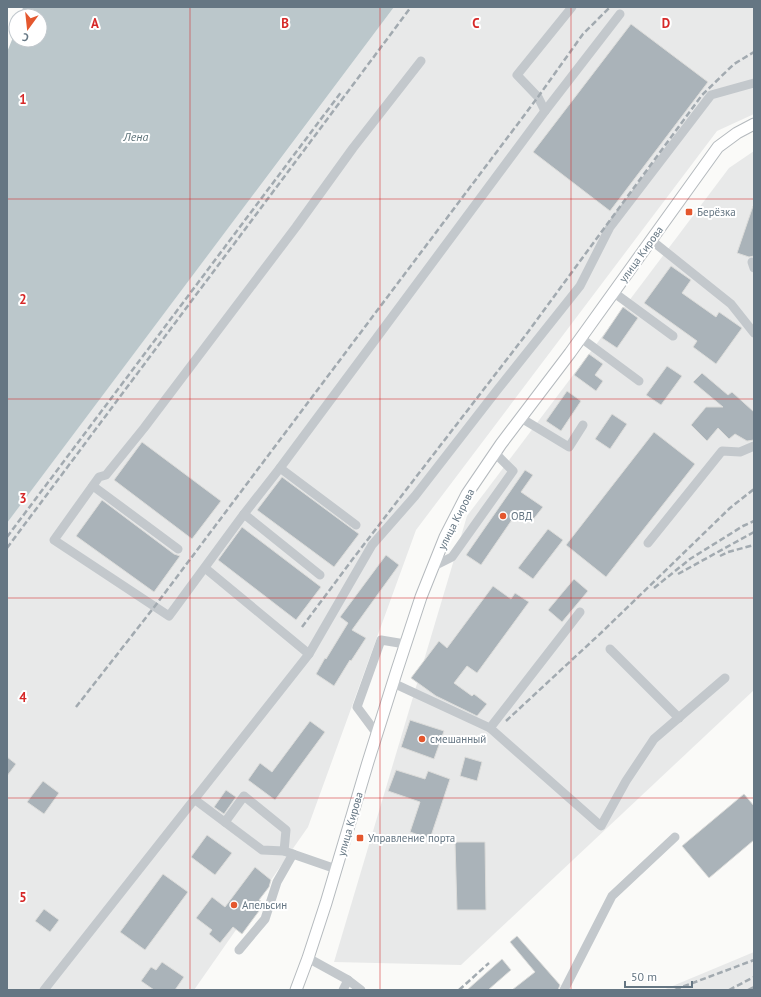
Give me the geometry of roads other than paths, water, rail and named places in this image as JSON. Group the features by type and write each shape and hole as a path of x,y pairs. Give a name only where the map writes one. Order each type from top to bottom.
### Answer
{"main road":[{"name":"улица Кирова","path":"296,990 308,958 405,644 421,597 445,537 467,494 495,453 581,338 718,147 737,133 754,124"}],"lane":[{"path":"545,111 538,97 517,76 572,7"},
{"path":"421,61 353,148 292,234 144,428 106,475 99,477 54,540 169,616 545,111 620,14"},
{"path":"44,990 308,654 372,545 416,496 498,389 580,286 610,227 711,94 754,83"},
{"path":"651,240 731,304 752,328"},
{"path":"613,292 673,336"},
{"path":"581,338 639,381"},
{"path":"521,418 568,447 583,425"},
{"path":"648,543 722,451 740,452 754,446"},
{"path":"434,566 452,557 513,470 495,453"},
{"path":"280,468 356,525"},
{"path":"92,486 178,549"},
{"path":"244,514 320,574"},
{"path":"205,568 308,654"},
{"path":"490,728 580,612"},
{"path":"377,734 357,707 381,640 405,644"},
{"path":"610,649 678,718"},
{"path":"393,683 490,728 601,826 626,781 654,740 725,678"},
{"path":"225,822 244,796 286,830 284,851"},
{"path":"194,799 262,850 284,851 336,869"},
{"path":"564,990 612,896 675,837"},
{"path":"238,950 265,919 277,882 293,854"},
{"path":"308,958 348,980 361,990"},
{"path":"343,990 348,980"}],"water":[{"name":"Лена","path":"394,7 7,523 7,52 9,48 48,48 48,8 23,8"}],"railway":[{"path":"7,548 411,7"},
{"path":"76,707 155,606 538,97 583,34 610,7"},
{"path":"302,627 528,332 702,95 734,64 754,52"},
{"path":"7,537 342,91"},
{"path":"506,721 603,631 730,508 754,489"},
{"path":"654,588 690,559 743,526 754,521"},
{"path":"678,574 754,532"},
{"path":"720,556 728,552 754,545"},
{"path":"675,990 754,960"},
{"path":"459,990 489,963"},
{"path":"729,990 754,977"},
{"path":"748,990 754,987"}],"place":[{"name":"Берёзка","path":"689,212"},
{"name":"ОВД","path":"503,516"},
{"name":"смешанный","path":"422,739"},
{"name":"Управление порта","path":"360,838"},
{"name":"Апельсин","path":"234,905"}]}
